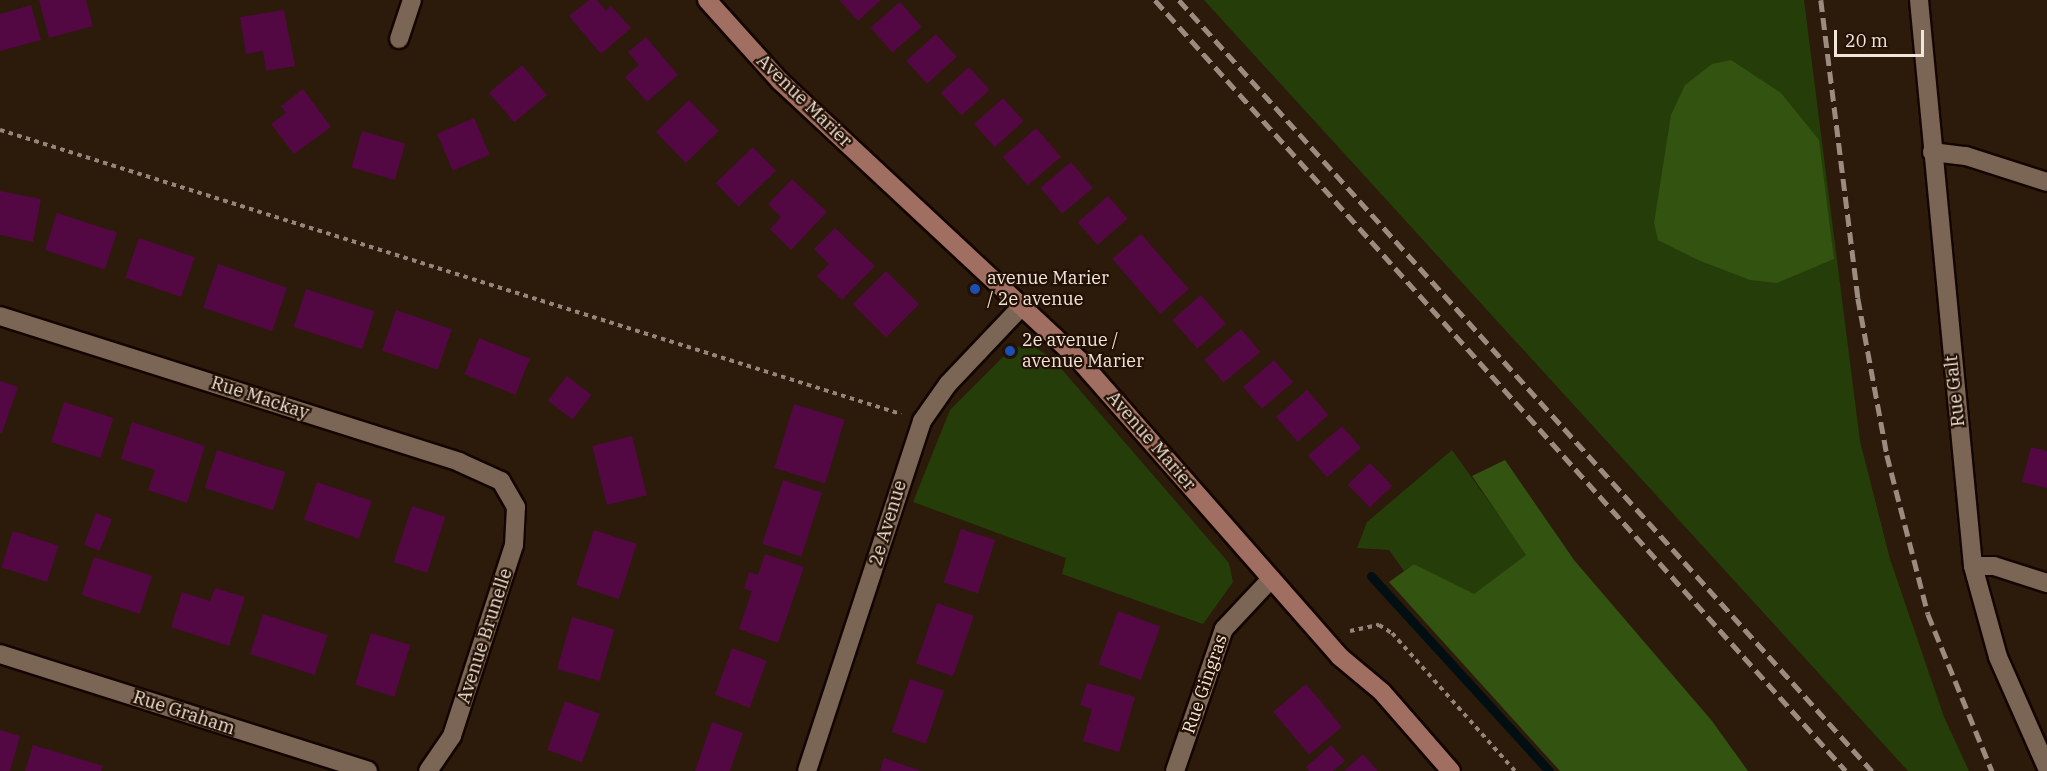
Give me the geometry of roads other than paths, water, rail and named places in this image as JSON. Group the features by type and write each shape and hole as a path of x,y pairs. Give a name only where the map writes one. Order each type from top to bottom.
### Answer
{"street":[{"path":"399,39 412,0"},
{"name":"Avenue Marier","path":"707,0 780,81 1081,362 1271,579 1451,771"},
{"name":"Rue Galt","path":"1919,0 1973,566 1998,657 2047,768"},
{"path":"1932,152 1966,156 2047,182"},
{"name":"2e Avenue","path":"807,771 922,421 948,384 1022,306"},
{"name":"Rue Mackay","path":"0,316 459,462 494,476 511,494"},
{"name":"Avenue Brunelle","path":"428,771 452,736 514,545 517,513 511,494"},
{"path":"1973,566 1994,566 2047,583"},
{"name":"Rue Gingras","path":"1175,771 1224,629 1271,579"},
{"name":"Rue Graham","path":"0,654 368,771"}],"waterway":[{"path":"1371,576 1549,771"}],"railway":[{"path":"1155,0 1846,771"},
{"path":"1179,0 1872,771"},
{"path":"1821,0 1858,298 1887,455 1928,614 1992,771"}],"place":[{"name":"avenue Marier / 2e avenue","path":"975,289"},
{"name":"2e avenue / avenue Marier","path":"1010,351"}]}
